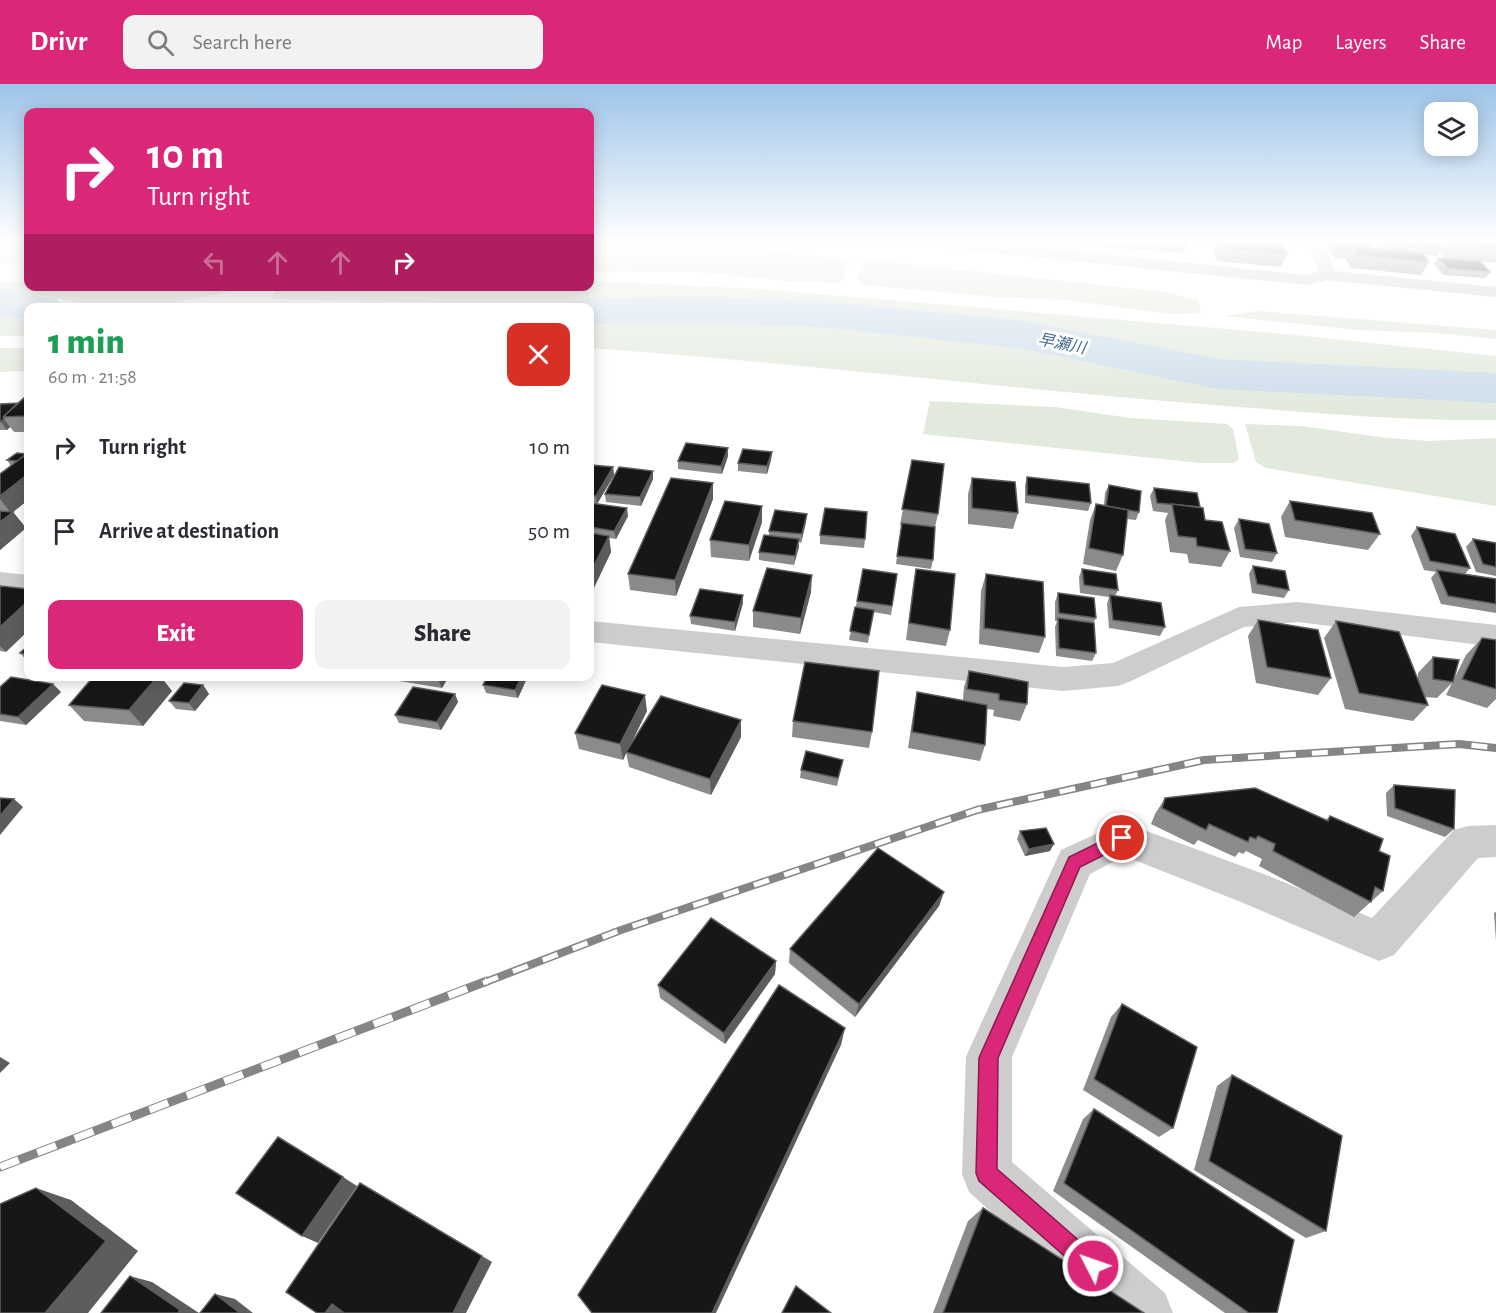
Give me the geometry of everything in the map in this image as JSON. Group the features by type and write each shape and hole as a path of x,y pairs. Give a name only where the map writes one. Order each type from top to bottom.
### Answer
{"street":[{"path":"0,581 24,584"},
{"path":"594,632 1063,679 1118,674 1239,617 1298,612 1496,636"},
{"path":"1146,1313 987,1173 989,1058 1074,862 1122,838 1255,889 1379,942 1468,842 1496,841"}],"shaded area":[{"path":"51,297 201,297 172,303 78,303"},
{"path":"858,297 1286,334 1496,356 1496,380 1438,375 1297,371 1183,360 1025,328 811,302 594,306 594,303 271,299"},
{"path":"1007,297 1187,297 1198,300 1201,313 1170,314 1067,300"},
{"path":"1256,311 1496,330 1496,339 1435,333 1357,330 1224,316"},
{"path":"0,313 24,315 24,336 0,336"},
{"path":"675,317 782,322 958,336 1043,349 1231,385 1302,390 1496,393 1496,420 1395,418 1227,406 594,348 594,320"},
{"path":"0,348 24,348 24,371 0,372"},
{"path":"930,401 1055,407 1130,418 1227,424 1233,429 1239,459 1234,463 1201,463 923,434"},
{"path":"1245,424 1301,426 1387,438 1429,441 1496,438 1496,506 1266,468 1256,462"}],"building":[{"path":"24,398 24,416 3,417"},
{"path":"18,403 3,417 4,419 0,422 0,404"},
{"path":"686,443 728,448 721,466 678,461"},
{"path":"743,449 772,452 767,466 738,463"},
{"path":"17,453 24,454 17,461 7,460"},
{"path":"24,456 24,477 0,496 0,474"},
{"path":"912,460 944,464 938,514 902,509"},
{"path":"594,465 613,467 596,496 594,496"},
{"path":"619,467 653,471 640,497 605,494"},
{"path":"1027,477 1089,484 1091,503 1027,495"},
{"path":"671,478 713,483 675,580 628,574"},
{"path":"972,478 1015,482 1018,513 972,508"},
{"path":"1109,485 1141,491 1139,512 1106,506"},
{"path":"1154,488 1197,493 1200,507 1157,503"},
{"path":"725,501 762,506 749,545 710,540"},
{"path":"1290,501 1372,513 1380,534 1295,520"},
{"path":"594,504 627,508 614,531 594,528"},
{"path":"1096,504 1128,510 1123,555 1089,548"},
{"path":"1172,504 1203,508 1205,520 1222,522 1230,551 1197,546 1196,538 1178,536"},
{"path":"825,508 867,512 865,539 820,535"},
{"path":"775,510 807,514 802,534 769,531"},
{"path":"0,511 13,512 0,522"},
{"path":"1239,519 1269,524 1277,553 1245,549"},
{"path":"902,523 935,527 933,560 897,556"},
{"path":"1417,527 1455,534 1470,568 1430,561"},
{"path":"594,534 609,536 594,565"},
{"path":"764,535 799,539 795,556 759,552"},
{"path":"1473,539 1496,543 1496,567 1483,564"},
{"path":"1253,566 1285,571 1289,590 1257,584"},
{"path":"767,568 812,575 801,618 753,611"},
{"path":"863,569 897,574 892,606 857,601"},
{"path":"916,569 955,574 950,630 909,623"},
{"path":"1082,569 1116,574 1118,590 1084,585"},
{"path":"1437,570 1496,579 1496,604 1448,596"},
{"path":"986,574 1043,582 1045,637 984,628"},
{"path":"0,586 24,589 24,605 0,627"},
{"path":"700,589 743,595 735,622 690,616"},
{"path":"1058,593 1094,598 1096,618 1059,613"},
{"path":"1110,595 1161,603 1165,627 1113,620"},
{"path":"855,607 874,610 869,635 850,631"},
{"path":"1058,618 1094,623 1096,653 1059,648"},
{"path":"1258,620 1318,630 1331,678 1267,667"},
{"path":"1336,621 1399,632 1428,705 1359,693"},
{"path":"1482,638 1496,640 1496,689 1462,679"},
{"path":"1433,657 1459,660 1453,682 1433,679"},
{"path":"805,662 879,671 872,732 793,721"},
{"path":"969,671 1028,682 1027,704 999,700 999,694 967,689"},
{"path":"11,677 24,681 53,684 18,717 0,714 0,687"},
{"path":"90,681 154,681 129,710 69,705"},
{"path":"485,681 520,681 515,690 483,685"},
{"path":"184,683 203,685 189,703 169,701"},
{"path":"602,685 645,695 620,744 575,733"},
{"path":"413,687 455,694 437,722 395,715"},
{"path":"917,692 987,705 985,745 912,732"},
{"path":"661,696 741,720 710,779 626,752"},
{"path":"806,751 843,760 838,778 801,770"},
{"path":"1394,785 1455,790 1454,829 1395,808"},
{"path":"1255,788 1328,821 1330,816 1383,839 1379,851 1390,856 1383,891 1375,887 1371,902 1273,851 1275,844 1258,836 1256,839 1250,837 1248,842 1209,824 1206,830 1162,808 1165,798"},
{"path":"0,798 14,799 0,816"},
{"path":"1046,828 1054,844 1029,849 1020,831"},
{"path":"878,848 944,892 859,1004 790,949"},
{"path":"711,918 776,961 724,1033 658,985"},
{"path":"779,985 845,1028 712,1313 592,1313 578,1295"},
{"path":"1122,1004 1197,1047 1173,1128 1094,1079"},
{"path":"1232,1075 1342,1136 1326,1231 1209,1161"},
{"path":"1094,1109 1294,1240 1277,1313 1249,1313 1064,1183"},
{"path":"278,1137 343,1177 302,1236 236,1193"},
{"path":"360,1183 482,1256 453,1313 344,1313 332,1304 325,1313 317,1313 286,1292"},
{"path":"36,1188 106,1241 45,1313 0,1313 0,1204"},
{"path":"983,1208 1144,1313 943,1313"},
{"path":"130,1276 180,1310 178,1313 101,1313"},
{"path":"796,1286 831,1313 782,1313"},
{"path":"215,1294 240,1313 200,1313"}],"waterway":[{"name":"早瀬川","path":"0,303 24,306"},
{"name":"早瀬川","path":"594,311 712,310 818,314 1019,334 1218,374 1496,388"}],"railway":[{"path":"483,983 621,930 977,810 1204,760 1459,744 1496,748"},
{"path":"0,1167 487,981"}],"route":[{"path":"1093,1266 987,1173 989,1058 1074,862 1122,838"}]}
